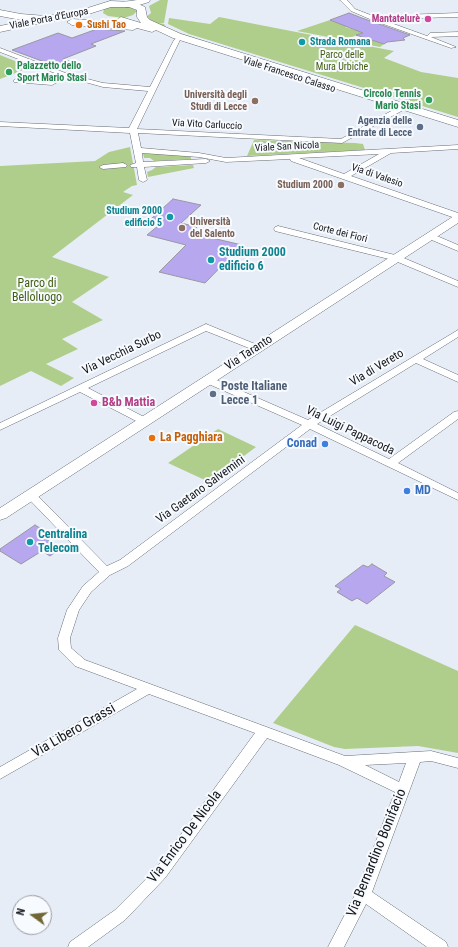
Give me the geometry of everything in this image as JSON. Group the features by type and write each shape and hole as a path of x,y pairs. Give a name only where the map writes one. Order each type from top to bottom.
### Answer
{"main road":[{"path":"111,0 143,8"},
{"path":"122,2 110,4 105,12 136,17 143,8 155,0"},
{"name":"Viale Francesco Calasso","path":"143,8 143,20 177,36 458,128"},
{"name":"Viale Francesco Calasso","path":"105,12 145,26 175,39 402,109 458,124"},
{"name":"Viale Porta d'Europa","path":"0,29 46,19 105,12"},
{"name":"Viale Porta d'Europa","path":"0,33 19,29 77,22 105,12"},
{"path":"0,13 21,18 46,19"},
{"name":"Via Taranto","path":"0,515 458,217"}],"street":[{"path":"343,0 353,10 369,17 453,47"},
{"path":"369,17 458,15"},
{"path":"424,36 458,34"},
{"path":"142,180 137,165 137,150 133,128 153,89 175,39"},
{"path":"0,50 66,74 103,85 153,89"},
{"path":"16,81 52,83 66,74"},
{"name":"Via Vito Carluccio","path":"0,124 342,141 402,109"},
{"name":"Viale San Nicola","path":"137,150 199,155 226,160 458,147"},
{"path":"345,176 390,151"},
{"name":"Via di Valesio","path":"288,157 458,217"},
{"path":"137,165 226,160"},
{"path":"103,167 123,165"},
{"name":"Corte dei Fiori","path":"278,230 396,258 458,284"},
{"path":"430,236 458,248"},
{"name":"Via Vecchia Surbo","path":"0,427 206,327 257,348"},
{"name":"Via di Vereto","path":"310,425 458,333"},
{"path":"415,360 458,379"},
{"name":"Via Luigi Pappacoda","path":"208,380 310,425 458,497"},
{"path":"79,388 144,421"},
{"path":"390,464 458,414"},
{"name":"Via Gaetano Salvemini","path":"310,425 124,563 106,572 87,589 73,610 64,638 65,650 80,663 344,761 403,790"},
{"path":"31,495 106,572"},
{"name":"Via Libero Grassi","path":"0,774 149,688"},
{"name":"Via Enrico De Nicola","path":"76,947 120,915 160,874 264,731"},
{"path":"344,761 431,756 458,763"},
{"name":"Via Bernardino Bonifacio","path":"336,947 363,894 415,757"},
{"path":"363,894 440,947"}],"green space":[{"path":"160,0 168,0 164,23 159,23 164,24 166,27 180,33 205,41 202,42 154,24 158,23 152,24 145,18 151,13 149,6"},
{"path":"113,6 129,6 137,11 133,15 124,18 108,16 103,13 104,9"},
{"name":"Parco delle Mura Urbiche","path":"219,17 394,51 384,58 421,72 458,78 458,117 189,34 168,24 169,18 210,24"},
{"path":"330,20 342,24 359,21 345,27 355,30 361,28 368,31 352,37 360,40 366,38 384,44 380,47 297,31"},
{"name":"Palazzetto dello Sport Mario Stasi","path":"0,55 20,63 31,67 0,79"},
{"path":"254,140 355,143 363,144 365,150 247,156"},
{"name":"Parco di Belloluogo","path":"130,147 137,185 132,186 123,192 133,195 52,257 109,277 72,302 103,320 62,339 78,349 46,364 74,378 61,386 31,371 0,386 0,166 95,161 109,152"},
{"path":"143,153 191,156 191,159 154,161 150,158 144,158"},
{"path":"193,165 194,168 148,177 147,172 156,167"},
{"path":"218,429 256,447 209,482 168,463"},
{"path":"355,625 458,671 458,753 418,746 345,749 334,747 273,723"}],"building":[{"path":"349,13 410,35 403,38 405,40 387,42 384,44 356,35 363,33 330,20"},
{"path":"97,29 125,31 91,44 96,46 63,59 82,66 69,71 12,50 58,33 72,38"},
{"path":"173,199 201,205 181,223 197,227 191,233 242,245 205,283 159,272 186,245 147,235 159,225 155,224 159,220 151,219"},
{"name":"Centralina Telecom","path":"35,525 45,531 39,535 61,548 50,556 42,551 21,564 0,551 0,549"},
{"path":"372,564 387,573 384,576 395,582 367,604 357,598 352,601 337,592 341,589 335,586 363,565 368,567"}],"place":[{"name":"Mantatelurè","path":"428,19"},
{"name":"Sushi Tao","path":"79,25"},
{"name":"Strada Romana","path":"302,42"},
{"name":"Palazzetto dello Sport Mario Stasi","path":"9,72"},
{"name":"Circolo Tennis Mario Stasi","path":"429,100"},
{"name":"Università degli Studi di Lecce","path":"255,101"},
{"name":"Agenzia delle Entrate di Lecce","path":"420,127"},
{"name":"Studium 2000","path":"341,185"},
{"name":"Studium 2000 edificio 5","path":"170,217"},
{"name":"Università del Salento","path":"182,228"},
{"name":"Studium 2000 edificio 6","path":"211,260"},
{"name":"Poste Italiane Lecce 1","path":"213,394"},
{"name":"B&b Mattia","path":"94,403"},
{"name":"La Pagghiara","path":"152,438"},
{"name":"Conad","path":"325,444"},
{"name":"MD","path":"407,491"},
{"name":"Centralina Telecom","path":"30,542"}]}
